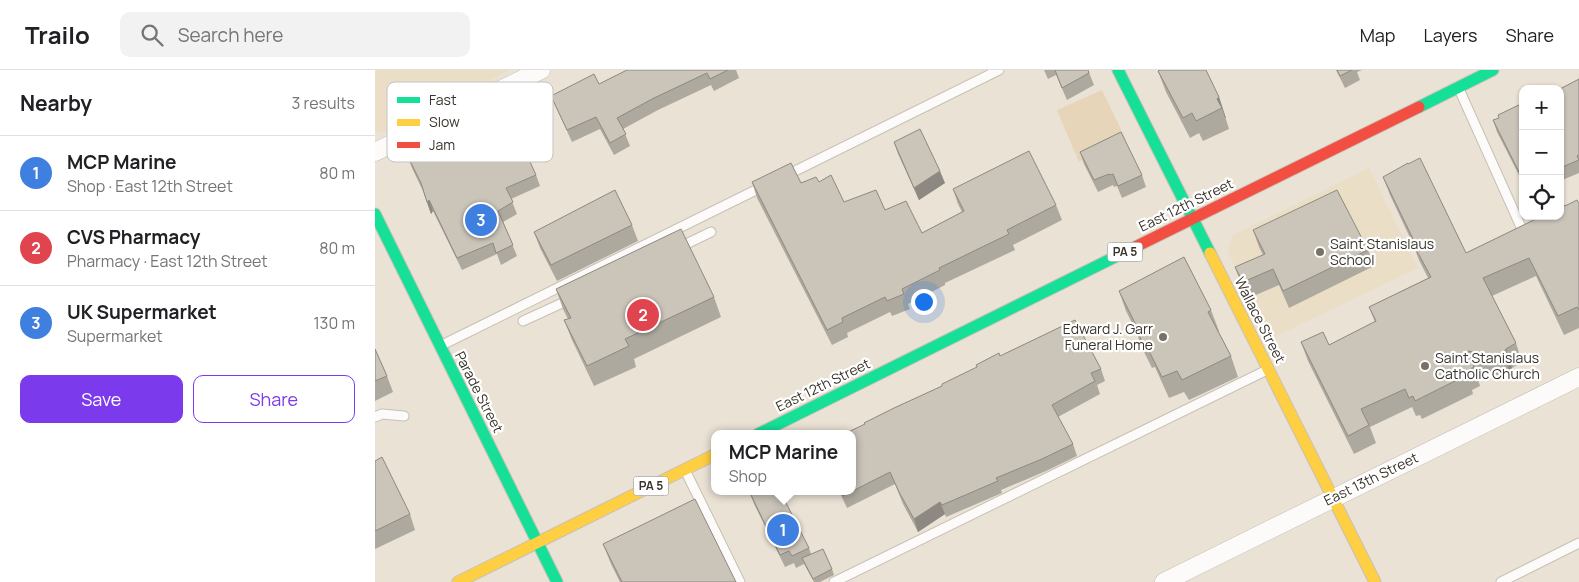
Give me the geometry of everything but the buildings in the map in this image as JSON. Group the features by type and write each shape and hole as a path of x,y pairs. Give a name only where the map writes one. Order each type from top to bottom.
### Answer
{"main road":[{"name":"Wallace Street","path":"1118,70 1375,582"},
{"name":"East 12th Street","path":"766,430 1493,70"},
{"name":"Parade Street","path":"375,214 557,582"},
{"name":"PA 5","path":"458,582 711,457"}],"street":[{"path":"517,82 541,70"},
{"path":"375,152 387,146"},
{"name":"East 13th Street","path":"1164,582 1579,376"}],"lane":[{"path":"439,346 999,70"},
{"path":"1458,87 1526,237 1535,233"},
{"path":"668,253 711,232"},
{"path":"523,321 582,293"},
{"path":"834,582 1268,370"},
{"path":"375,417 382,414 404,416"},
{"path":"685,470 740,582"},
{"path":"1501,582 1579,543"}],"shaded area":[{"path":"375,70 510,70 486,82 387,82 387,130 381,133 375,132"},
{"path":"1102,90 1126,140 1079,162 1057,110"},
{"name":"Saint Stanislaus School","path":"1369,168 1418,268 1270,339 1230,256 1228,248 1233,235"}],"traffic: fast":[{"path":"1118,70 1210,253"},
{"path":"1419,107 1493,70"},
{"path":"375,214 557,582"},
{"path":"766,430 1123,253"}],"traffic: slow":[{"path":"1210,253 1375,582"},
{"path":"458,582 711,456"}],"traffic: jam":[{"path":"1123,253 1419,107"}],"place":[{"name":"UK Supermarket","path":"481,220"},
{"name":"Saint Stanislaus School","path":"1320,252"},
{"name":"CVS Pharmacy","path":"643,315"},
{"name":"Edward J. Garr Funeral Home","path":"1163,337"},
{"name":"Saint Stanislaus Catholic Church","path":"1425,366"},
{"name":"MCP Marine","path":"783,530"}]}
